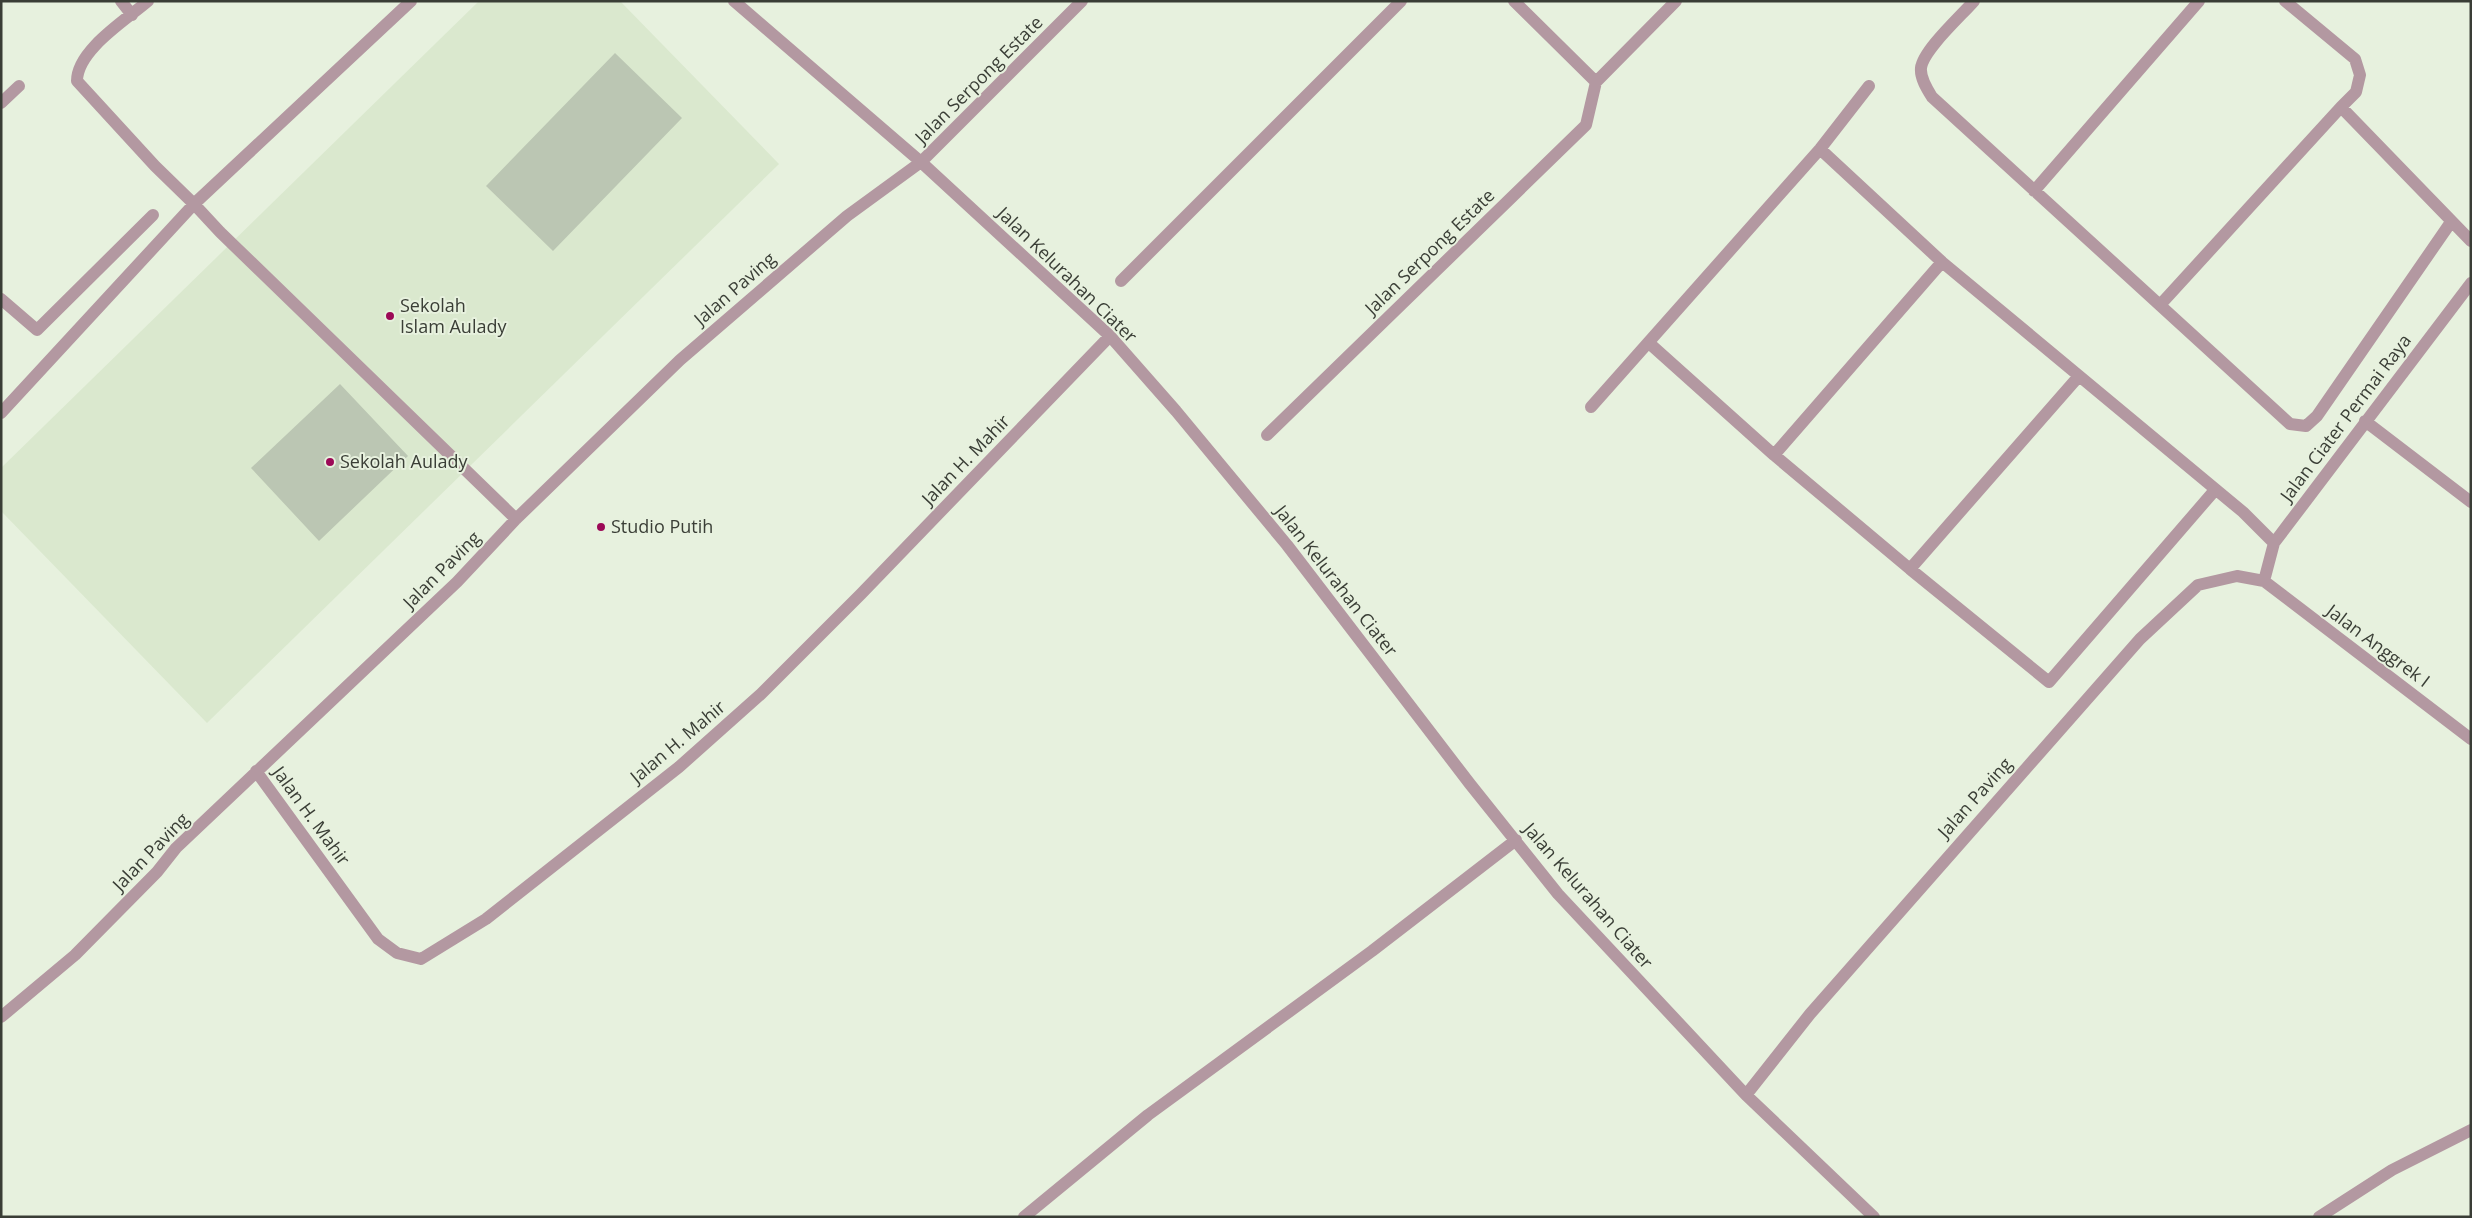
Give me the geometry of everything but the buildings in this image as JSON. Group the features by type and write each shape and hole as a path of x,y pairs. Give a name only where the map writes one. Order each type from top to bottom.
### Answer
{"street":[{"path":"121,1 132,15"},
{"path":"148,1 88,53 77,71 77,81 155,166 220,232 516,519"},
{"path":"1,413 194,204 410,1"},
{"name":"Jalan Kelurahan Ciater","path":"734,1 921,162 1110,336 1176,411 1287,545 1558,894 1746,1095 1874,1217"},
{"name":"Jalan Serpong Estate","path":"921,162 1082,1"},
{"path":"1121,281 1401,1"},
{"path":"1514,1 1596,82 1676,1"},
{"path":"1974,1 1926,55 1921,68 1925,84 1932,97 2290,424 2306,426 2317,416 2452,222"},
{"path":"2034,191 2200,1"},
{"path":"2160,305 2356,92 2360,76 2355,59 2285,1"},
{"name":"Jalan Serpong Estate","path":"1267,435 1586,125 1596,82"},
{"path":"1,103 19,86"},
{"path":"1591,407 1820,148 1868,86"},
{"path":"2341,107 2471,241"},
{"path":"1820,148 1942,262 2243,512 2274,543"},
{"name":"Jalan Paving","path":"1,1017 75,955 157,872 176,848 457,582 516,519 680,360 847,216 921,162"},
{"path":"1,299 36,330 153,215"},
{"path":"1774,455 1942,262"},
{"name":"Jalan Ciater Permai Raya","path":"2264,581 2274,543 2471,283"},
{"name":"Jalan H. Mahir","path":"256,771 378,939 397,953 421,959 486,919 678,767 760,694 868,587 1110,336"},
{"path":"1649,343 1774,455 2049,682 2215,490"},
{"path":"1910,569 2079,376"},
{"path":"2365,422 2471,502"},
{"name":"Jalan Paving","path":"1746,1095 1810,1014 2140,638 2198,585 2237,576 2264,581"},
{"name":"Jalan Anggrek I","path":"2264,581 2471,740"},
{"path":"1024,1217 1148,1115 1364,957 1516,840"},
{"path":"2319,1217 2392,1170 2471,1130"}],"shaded area":[{"name":"Sekolah Islam Aulady","path":"479,1 620,1 779,164 207,723 1,511 1,468"}],"place":[{"name":"Sekolah Islam Aulady","path":"390,316"},
{"name":"Sekolah Aulady","path":"330,462"},
{"name":"Studio Putih","path":"601,527"}]}
